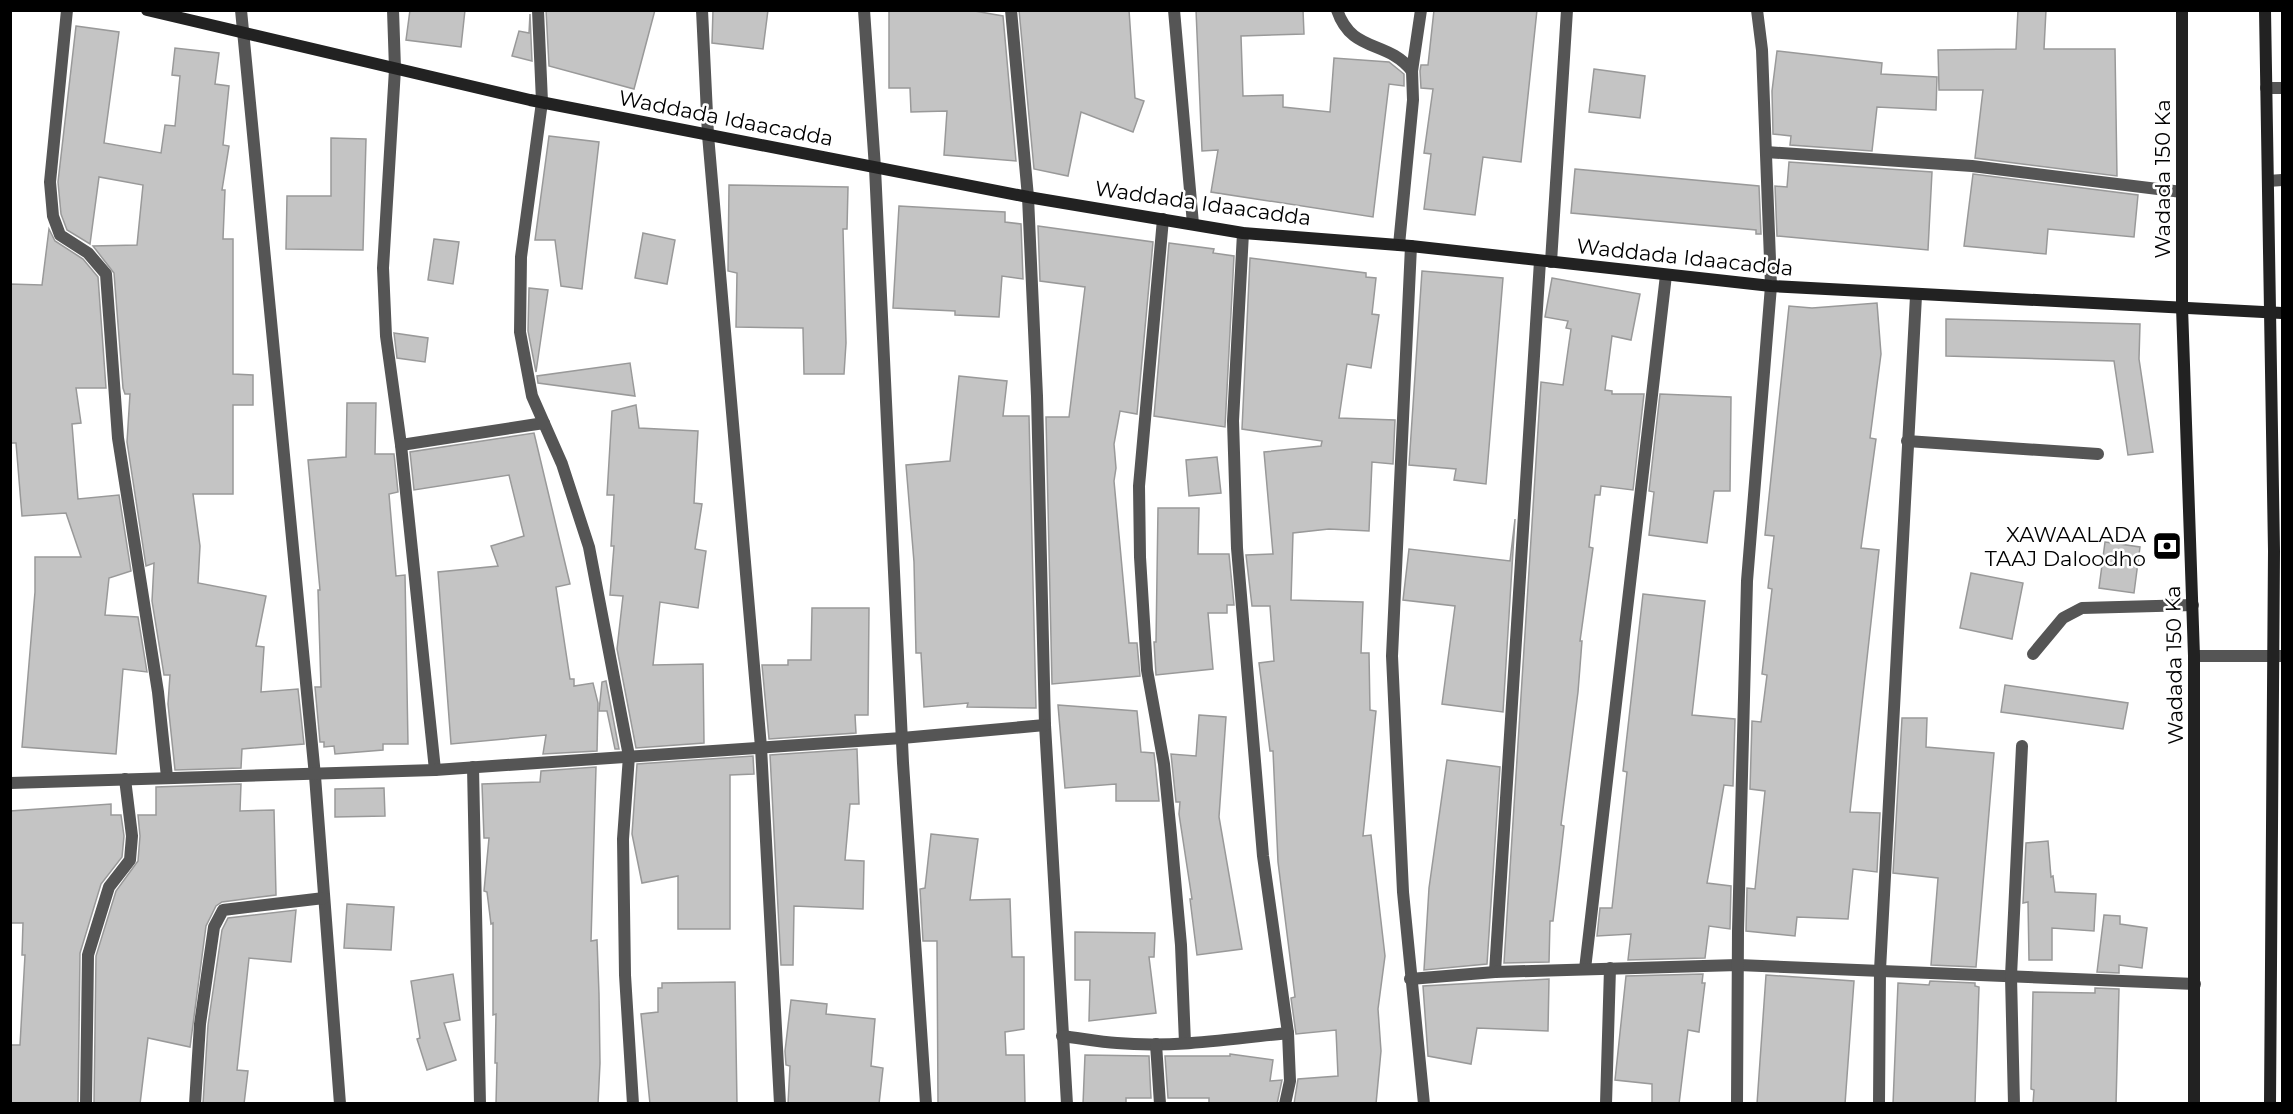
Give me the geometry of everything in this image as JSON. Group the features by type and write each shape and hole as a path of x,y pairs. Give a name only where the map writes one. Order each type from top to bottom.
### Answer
{"street":[{"path":"67,10 50,182 53,216 60,235 88,253 106,274 118,438 158,692 167,777"},
{"name":"Waddada Idaacadda","path":"147,10 542,102 1028,197 1243,233 1405,246 1771,286 1916,296 2276,313"},
{"path":"241,10 315,776 340,1104"},
{"path":"393,10 395,69 383,268 386,336 401,445 435,770"},
{"path":"538,10 542,102 521,257 520,332 532,396 562,464 589,547 629,756 623,839 625,975 633,1104"},
{"path":"702,10 708,135 760,747 780,1104"},
{"path":"864,10 875,168 902,738 926,1104"},
{"path":"1011,10 1028,197 1037,396 1045,725 1066,1104"},
{"path":"1174,10 1193,224"},
{"path":"1337,10 1341,23 1353,38 1402,59 1412,71"},
{"path":"1421,10 1412,71 1413,100 1405,246 1392,656 1410,979 1424,1104"},
{"path":"1495,972 1545,262 1567,10"},
{"path":"1737,1104 1747,581 1771,286 1762,50 1757,10"},
{"name":"Wadada 150 Ka","path":"2182,10 2182,307 2194,656 2194,1104"},
{"path":"2265,10 2268,181 2276,313 2278,656 2277,988 2270,1104"},
{"path":"2266,88 2283,88"},
{"path":"1766,152 1972,166 2182,192"},
{"path":"2268,181 2283,180"},
{"path":"1163,219 1139,486 1140,557 1147,670 1164,764 1171,835 1181,945 1185,1043"},
{"path":"1243,233 1233,420 1238,549 1263,856 1288,1033 1290,1081 1285,1104"},
{"path":"1585,969 1666,275"},
{"path":"1879,1104 1880,970 1916,296"},
{"path":"401,445 544,423"},
{"path":"1907,441 2098,454"},
{"path":"2033,654 2063,618 2082,608 2193,604"},
{"path":"2194,656 2278,656"},
{"path":"10,783 167,777 315,776 435,770 902,738 1045,725"},
{"path":"2014,1104 2011,976 2022,746"},
{"path":"473,767 480,1104"},
{"path":"86,1104 88,955 109,887 130,860 132,836 125,779"},
{"path":"195,1104 200,1024 214,927 223,910 324,898"},
{"path":"1410,979 1495,972 1738,965 2195,984"},
{"path":"1606,1104 1610,968"},
{"path":"1062,1036 1117,1043 1156,1044 1288,1033"},
{"path":"1156,1044 1160,1104"}],"building":[{"path":"410,10 465,10 461,47 406,40"},
{"path":"546,10 655,10 634,89 549,66"},
{"path":"713,10 768,10 763,49 712,43"},
{"path":"889,10 969,10 1003,16 1016,161 944,155 947,111 911,112 910,88 889,88"},
{"path":"1019,10 1129,10 1135,98 1144,101 1133,132 1081,112 1068,176 1034,169"},
{"path":"1196,10 1303,10 1304,34 1241,36 1243,96 1283,95 1283,107 1330,112 1334,58 1389,62 1404,74 1404,86 1389,84 1373,217 1211,192 1218,150 1202,151"},
{"path":"1434,10 1537,10 1521,162 1483,157 1475,215 1424,209 1431,154 1424,153 1433,89 1421,88 1420,71 1421,65 1428,65"},
{"path":"2018,10 2046,10 2044,49 2115,49 2117,176 1975,158 1983,90 1939,90 1938,50 2016,49"},
{"path":"530,14 532,61 512,56 519,31 529,33"},
{"path":"76,26 119,32 104,143 161,153 165,125 175,126 180,76 172,75 175,48 219,53 215,84 229,86 223,145 229,146 222,190 225,190 223,239 233,239 233,374 253,375 253,405 233,405 233,494 193,494 200,546 198,583 266,596 256,646 264,647 261,692 298,689 304,744 242,749 241,768 175,770 168,704 170,675 164,675 152,601 154,563 146,566 127,442 130,394 125,394 123,388 114,273 93,246 137,245 143,185 99,177 90,244 67,230 61,214 58,182"},
{"path":"1777,51 1882,63 1881,74 1937,77 1936,110 1877,107 1872,151 1790,145 1791,136 1773,134 1772,91"},
{"path":"1594,69 1645,76 1640,118 1589,112"},
{"path":"549,136 599,142 582,289 561,286 555,240 535,240"},
{"path":"331,138 366,139 363,250 286,249 287,196 331,196"},
{"path":"1789,162 1932,172 1928,250 1777,236 1775,186 1787,187"},
{"path":"1575,169 1759,186 1761,234 1756,234 1756,230 1571,213"},
{"path":"1973,174 2138,195 2134,237 2048,229 2046,254 1964,246"},
{"path":"729,185 848,187 847,229 843,229 846,343 844,374 804,374 803,328 736,327 737,273 728,271"},
{"path":"899,206 1005,212 1005,222 1021,224 1023,279 1002,276 999,317 955,315 955,311 893,308"},
{"path":"1038,226 1153,242 1137,414 1120,411 1114,444 1116,468 1114,481 1129,643 1137,643 1140,676 1052,684 1046,417 1069,417 1085,287 1040,281"},
{"path":"49,229 55,241 83,259 98,277 106,388 76,388 81,423 72,424 78,499 119,495 131,571 109,578 105,615 138,617 147,672 123,669 116,754 22,747 35,592 35,557 81,557 66,513 22,516 16,443 10,443 10,284 42,285"},
{"path":"643,233 675,240 667,284 635,278"},
{"path":"434,239 459,242 453,284 428,280"},
{"path":"1169,243 1214,249 1213,253 1234,256 1225,427 1154,416"},
{"path":"1250,258 1366,273 1366,277 1376,278 1372,314 1379,315 1371,368 1347,364 1339,418 1395,420 1393,464 1372,462 1369,531 1329,529 1293,533 1291,600 1363,602 1361,653 1369,653 1370,710 1376,711 1363,836 1371,835 1385,956 1378,1009 1381,1051 1376,1104 1294,1104 1298,1079 1338,1076 1336,1030 1296,1034 1291,998 1295,997 1278,862 1273,751 1270,751 1259,663 1274,661 1270,606 1252,606 1246,555 1273,554 1264,452 1321,446 1322,441 1242,429"},
{"path":"1422,271 1503,278 1486,484 1454,480 1456,469 1409,465"},
{"path":"1552,278 1640,294 1631,340 1612,336 1605,390 1612,391 1612,394 1644,394 1633,490 1601,486 1600,495 1595,495 1589,547 1593,548 1580,641 1582,641 1578,692 1561,825 1564,826 1559,870 1553,921 1550,921 1549,962 1504,963 1541,382 1563,385 1571,329 1566,328 1568,321 1545,317"},
{"path":"529,288 548,290 536,372 528,331"},
{"path":"1877,303 1881,354 1870,438 1876,439 1861,548 1879,550 1850,812 1880,813 1877,872 1853,869 1848,919 1797,917 1795,936 1746,931 1747,888 1755,889 1765,791 1750,789 1752,721 1761,722 1767,675 1762,674 1772,589 1768,588 1774,536 1765,535 1789,306 1812,308"},
{"path":"1946,319 2140,324 2139,359 2153,452 2128,455 2114,361 1946,356"},
{"path":"394,333 428,338 425,362 397,358"},
{"path":"630,363 635,396 538,383 537,376"},
{"path":"959,376 1007,381 1003,416 1029,416 1036,708 967,707 968,703 924,707 921,653 916,653 914,562 906,465 950,461"},
{"path":"1660,394 1731,397 1730,491 1714,491 1707,543 1649,535 1654,492 1649,491"},
{"path":"347,403 376,403 375,454 394,454 398,492 389,494 396,576 405,575 408,744 383,744 383,750 335,754 334,746 324,747 324,742 320,742 315,687 321,687 318,590 320,590 308,460 346,457"},
{"path":"636,405 639,428 698,431 694,503 702,504 695,549 706,551 698,608 660,602 653,665 703,664 704,743 636,748 617,649 623,596 610,595 614,546 611,546 614,495 607,495 612,411"},
{"path":"534,433 570,584 556,587 570,679 574,679 574,686 593,683 598,703 597,751 543,754 546,735 451,744 438,572 498,566 491,546 524,536 509,475 414,490 410,452"},
{"path":"1217,457 1221,493 1189,496 1186,460"},
{"path":"1158,508 1199,508 1198,554 1229,554 1234,605 1227,605 1227,613 1208,613 1213,669 1156,675 1154,642 1156,642"},
{"path":"1515,519 1503,712 1442,704 1455,606 1403,600 1409,549 1510,561"},
{"path":"2105,542 2140,547 2134,593 2099,588"},
{"path":"1971,573 2023,583 2012,639 1960,628"},
{"path":"1643,594 1705,601 1692,715 1735,719 1733,786 1724,785 1707,883 1731,886 1730,929 1709,926 1705,958 1628,960 1631,934 1597,936 1600,908 1612,908 1627,772 1623,771"},
{"path":"812,608 869,608 868,715 855,715 856,733 769,739 762,665 788,665 788,660 811,660"},
{"path":"606,681 619,749 615,749 607,711 599,711 602,682"},
{"path":"2005,685 2128,703 2123,729 2001,712"},
{"path":"1058,705 1137,711 1141,752 1154,753 1159,801 1116,801 1116,784 1065,788"},
{"path":"1199,715 1226,717 1219,817 1242,949 1197,955 1190,899 1192,899 1179,814 1180,802 1176,802 1171,754 1196,756"},
{"path":"1902,718 1927,718 1926,747 1994,753 1976,967 1931,965 1938,878 1893,873"},
{"path":"857,749 859,804 850,804 845,860 864,861 863,909 794,906 793,965 781,965 770,755"},
{"path":"753,756 754,774 730,775 730,929 678,929 678,876 642,883 632,834 637,764"},
{"path":"1447,760 1500,767 1487,964 1424,970 1429,888"},
{"path":"596,767 591,941 597,940 600,1063 598,1104 496,1104 493,923 491,924 487,892 484,891 489,838 484,838 482,784 540,782 541,771"},
{"path":"241,784 240,811 274,810 276,895 222,902 216,906 206,926 190,1047 148,1038 140,1104 94,1104 96,956 116,891 138,861 140,836 138,815 156,815 156,787"},
{"path":"384,788 385,816 335,817 335,789"},
{"path":"111,804 111,815 121,815 124,836 122,857 101,884 80,953 78,1104 10,1104 10,1045 20,1045 25,955 22,955 23,923 10,923 10,811"},
{"path":"931,834 978,839 970,900 1010,899 1012,957 1024,957 1024,1029 1005,1032 1006,1055 1024,1055 1025,1104 938,1104 937,941 923,941 920,889 925,888"},
{"path":"2048,841 2051,877 2053,876 2055,892 2096,894 2094,931 2052,928 2052,960 2029,960 2028,902 2023,903 2026,843"},
{"path":"347,904 394,907 391,950 344,948"},
{"path":"296,910 291,962 249,958 237,1070 248,1071 244,1104 203,1104 208,1025 222,930 228,918"},
{"path":"2104,915 2120,916 2120,924 2147,928 2142,968 2119,965 2119,973 2097,972"},
{"path":"1075,932 1155,933 1154,957 1149,957 1156,1013 1089,1021 1090,980 1075,980"},
{"path":"453,974 460,1020 444,1023 456,1060 427,1070 417,1039 420,1038 411,981"},
{"path":"1703,974 1702,983 1705,983 1699,1032 1688,1030 1679,1104 1652,1104 1652,1084 1615,1080 1626,976"},
{"path":"1766,975 1854,981 1845,1104 1757,1104"},
{"path":"1549,979 1548,1031 1477,1028 1471,1064 1428,1056 1423,986"},
{"path":"1930,981 1975,983 1975,986 1979,987 1975,1104 1893,1104 1898,983 1929,985"},
{"path":"735,982 737,1104 650,1104 641,1014 658,1012 658,988 662,988 662,983"},
{"path":"2095,988 2119,989 2116,1104 2033,1104 2034,1090 2031,1089 2033,992 2095,993"},
{"path":"791,1000 827,1004 826,1014 875,1019 871,1066 883,1068 879,1104 788,1104 790,1066 786,1065 785,1051"},
{"path":"1230,1054 1273,1060 1270,1081 1282,1080 1277,1104 1209,1104 1209,1098 1168,1098 1165,1056 1230,1056"},
{"path":"1085,1055 1149,1056 1151,1098 1126,1098 1126,1104 1083,1104"}],"place":[{"name":"XAWAALADA TAAJ Daloodho","path":"2167,546"}]}
